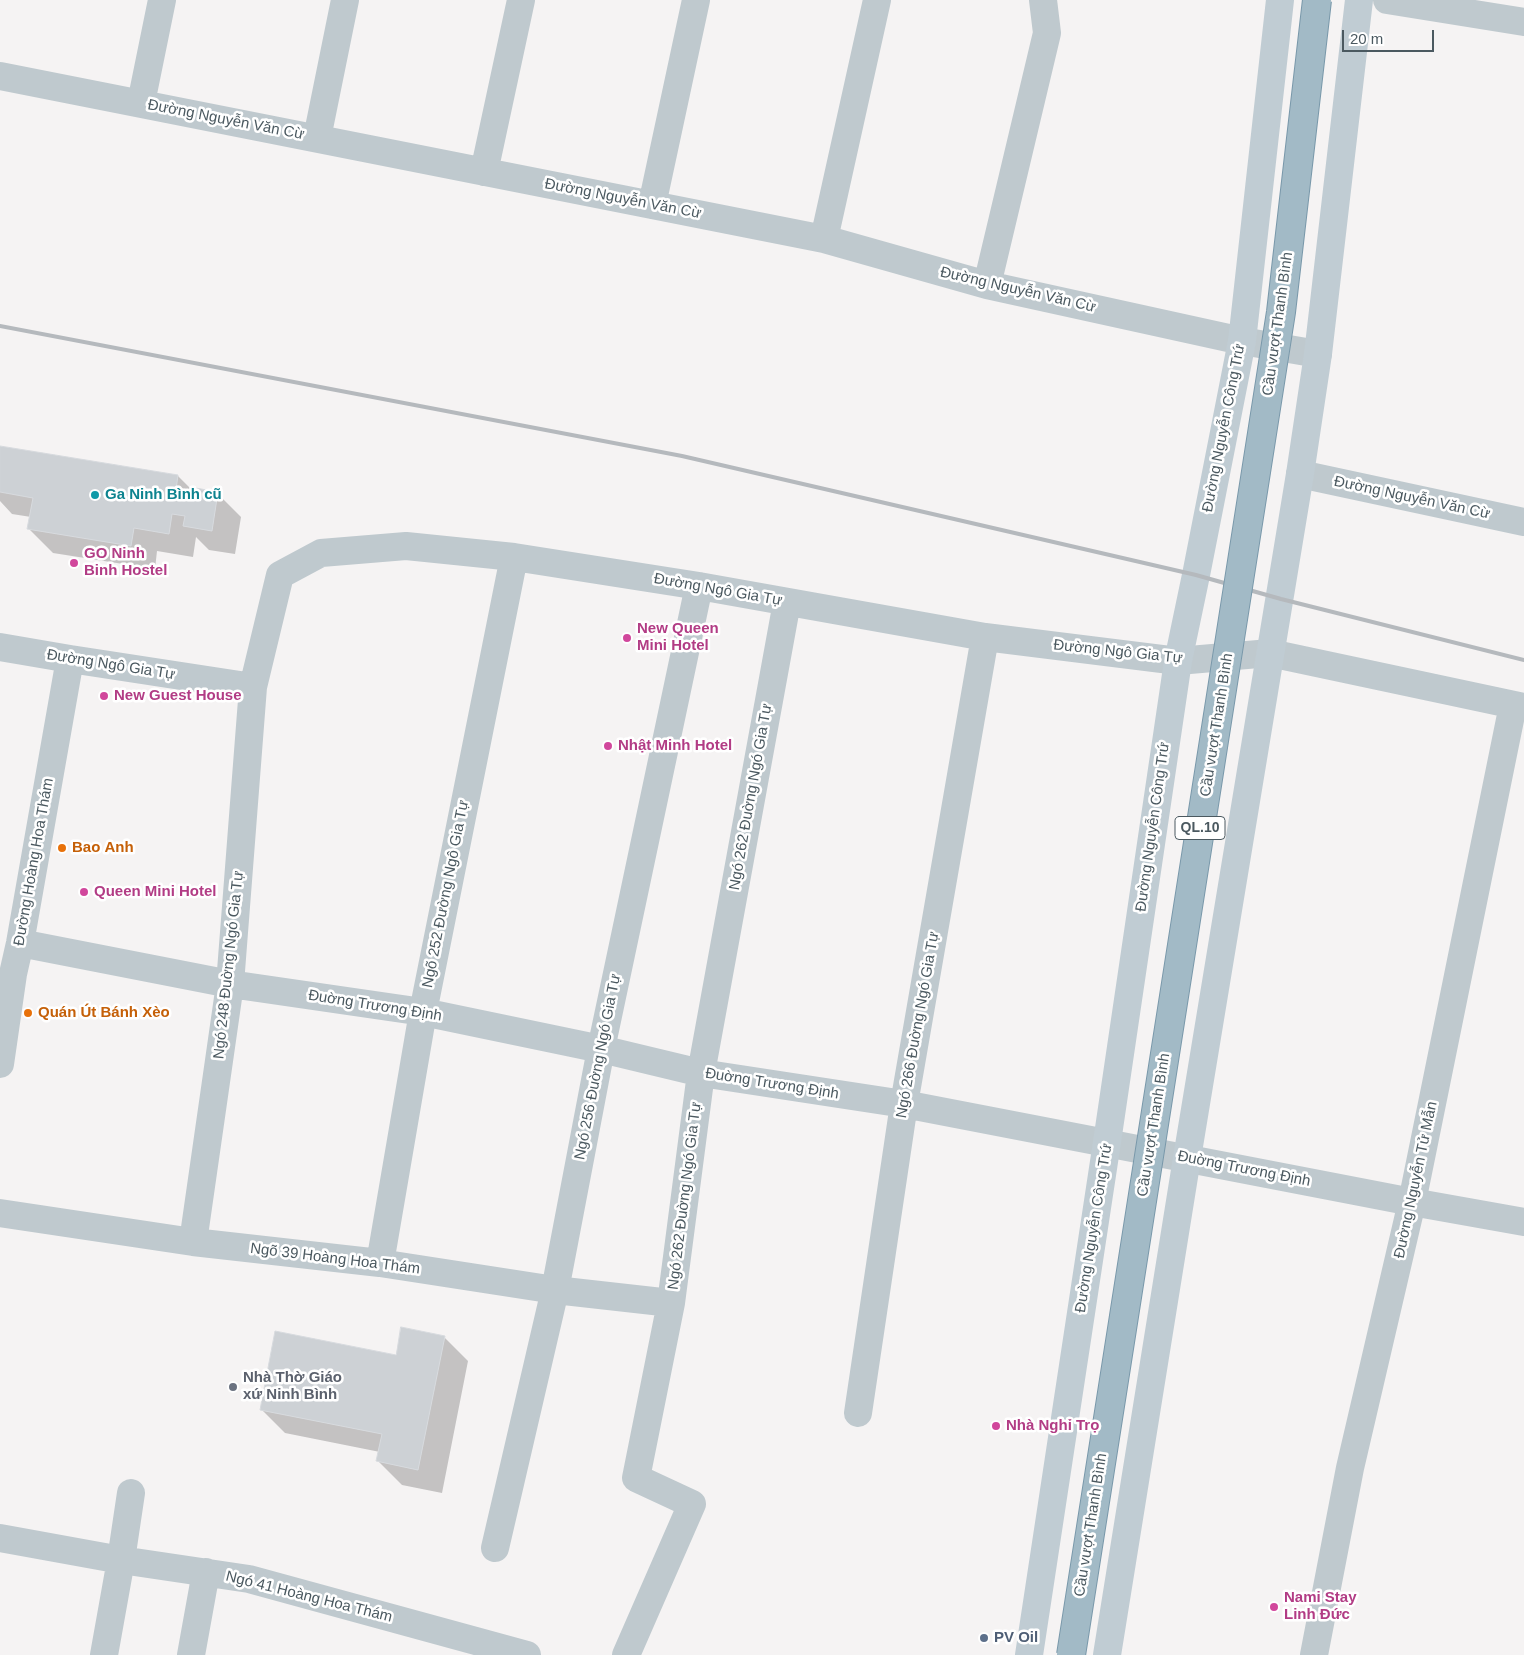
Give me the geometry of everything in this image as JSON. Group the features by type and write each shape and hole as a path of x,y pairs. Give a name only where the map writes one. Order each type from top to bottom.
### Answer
{"highway":[{"name":"Cầu vượt Thanh Bình","path":"1071,1655 1281,312 1317,0"}],"main road":[{"name":"Đường Nguyễn Công Trứ","path":"1028,1655 1107,1142 1178,661 1242,341 1280,0"},
{"path":"1107,1655 1270,653 1281,599 1318,354 1359,0"}],"street":[{"path":"142,103 162,0"},
{"path":"317,138 345,0"},
{"path":"484,172 521,0"},
{"path":"652,205 696,0"},
{"path":"824,239 877,0"},
{"path":"987,285 1046,33 1043,0"},
{"path":"1387,0 1524,22"},
{"name":"Đường Nguyễn Văn Cừ","path":"0,76 824,239 987,285 1242,341 1318,354"},
{"name":"Đường Nguyễn Văn Cừ","path":"1300,474 1524,522"},
{"name":"Đường Ngô Gia Tự","path":"0,647 254,687 280,575 321,553 406,546 514,556 699,586 985,637 1178,661 1270,653 1518,706"},
{"name":"Ngõ 252 Đường Ngô Gia Tự","path":"380,1263 423,1012 514,556"},
{"name":"Ngó 256 Đuờng Ngó Gia Tự","path":"494,1548 555,1290 601,1049 699,586"},
{"name":"Ngó 262 Đuờng Ngó Gia Tự","path":"626,1655 692,1504 636,1478 671,1303 701,1073 787,602"},
{"name":"Ngó 266 Đuờng Ngó Gia Tự","path":"858,1413 904,1104 985,637"},
{"name":"Đường Hoàng Hoa Thám","path":"0,1064 7,973 20,943 70,659"},
{"name":"Ngó 248 Đuờng Ngó Gia Tự","path":"193,1242 230,984 254,687"},
{"name":"Đường Nguyễn Tử Mẫn","path":"1314,1655 1350,1468 1412,1202 1518,706"},
{"name":"Đuờng Trương Định","path":"20,943 230,984 423,1012 601,1049 701,1073 904,1104 1524,1222"},
{"name":"Ngõ 39 Hoàng Hoa Thám","path":"0,1213 193,1242 380,1263 555,1290 671,1303"},
{"path":"104,1655 131,1493"},
{"name":"Ngó 41 Hoàng Hoa Thám","path":"0,1538 121,1560 249,1579 527,1655"},
{"path":"191,1655 206,1572"}],"building":[{"name":"Ga Ninh Bình cũ","path":"0,446 178,475 175,497 188,499 190,487 218,492 212,531 183,526 185,516 172,514 169,534 134,528 131,546 27,529 33,498 0,492"},
{"path":"401,1327 445,1336 418,1470 376,1461 382,1434 260,1410 275,1331 396,1355"}],"railway":[{"path":"0,326 682,456 1196,575 1281,599 1524,660"}],"place":[{"name":"Ga Ninh Bình cũ","path":"95,495"},
{"name":"GO Ninh Binh Hostel","path":"74,563"},
{"name":"New Queen Mini Hotel","path":"627,638"},
{"name":"New Guest House","path":"104,696"},
{"name":"Nhật Minh Hotel","path":"608,746"},
{"name":"Bao Anh","path":"62,848"},
{"name":"Queen Mini Hotel","path":"84,892"},
{"name":"Quán Út Bánh Xèo","path":"28,1013"},
{"name":"Nhà Thờ Giáo xứ Ninh Bình","path":"233,1387"},
{"name":"Nhà Nghỉ Trọ","path":"996,1426"},
{"name":"Nami Stay Linh Đức","path":"1274,1607"},
{"name":"PV Oil","path":"984,1638"}]}
